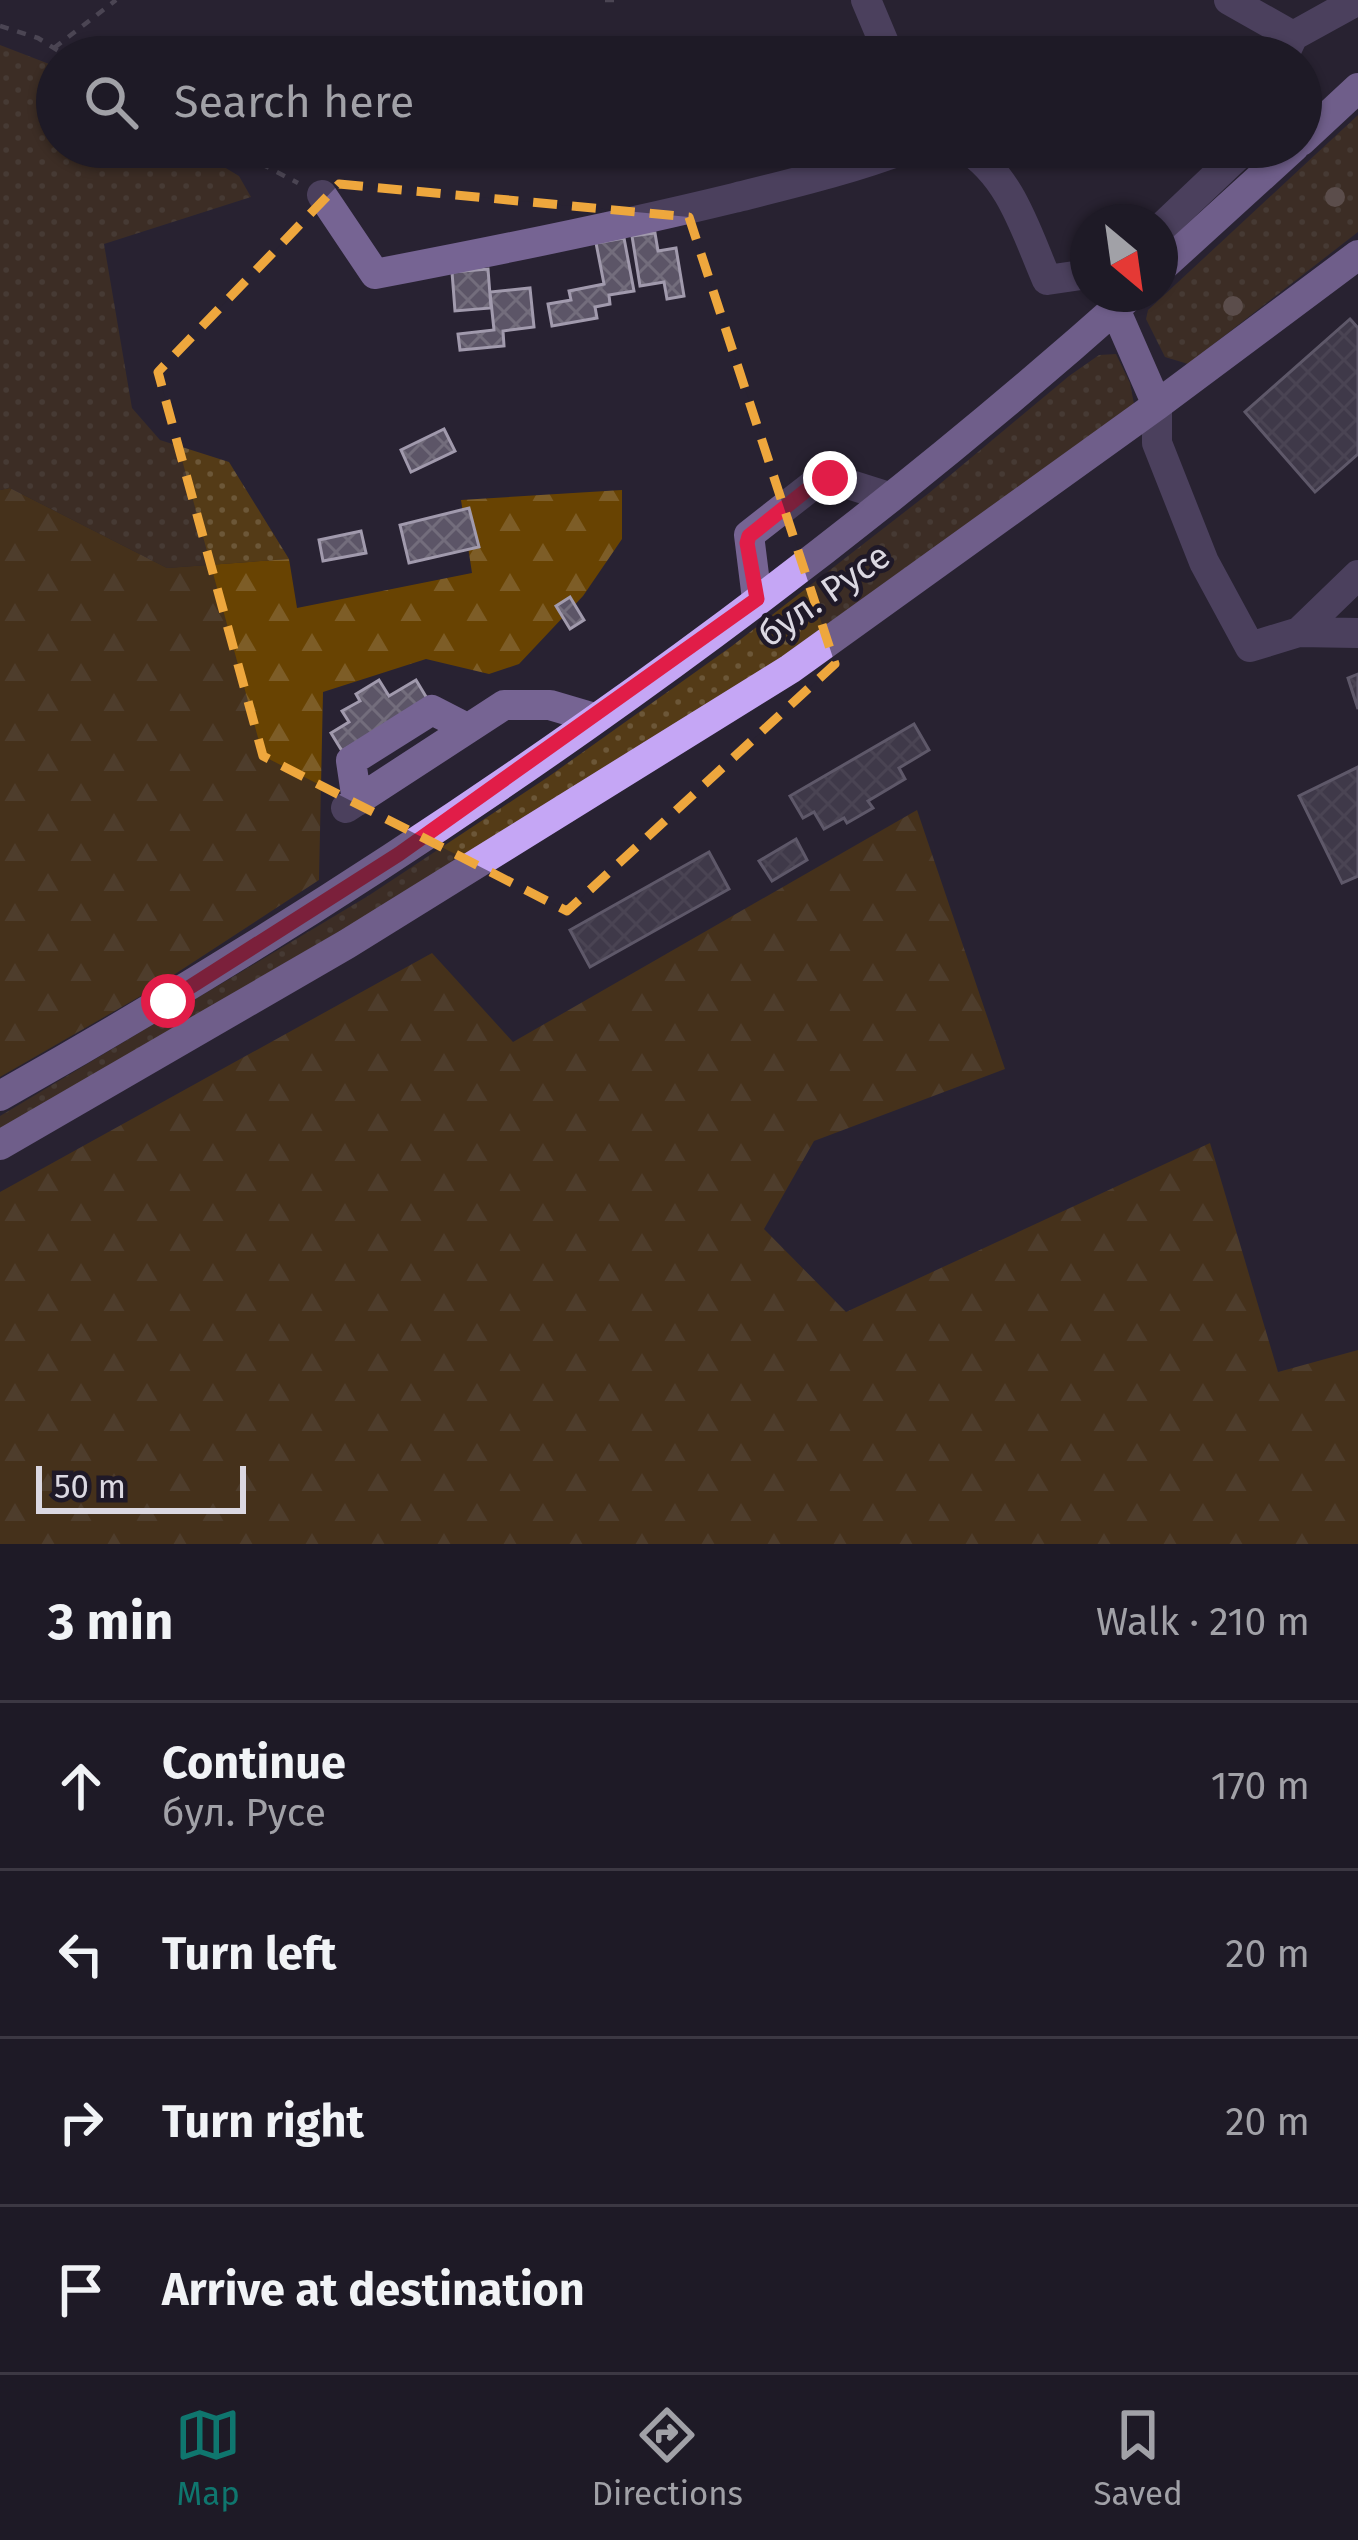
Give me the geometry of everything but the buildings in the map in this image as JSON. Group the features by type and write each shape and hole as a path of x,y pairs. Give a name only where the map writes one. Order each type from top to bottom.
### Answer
{"main road":[{"path":"1322,121 1358,88"},
{"path":"1178,253 1271,168"},
{"name":"бул. Русе","path":"0,1145 347,944 790,669 1358,255"},
{"name":"бул. Русе","path":"0,1096 168,1001 399,854 594,718 889,497 1111,312"},
{"path":"1126,312 1157,405"}],"street":[{"path":"866,0 881,36"},
{"path":"1228,0 1275,36"},
{"path":"1304,36 1358,0"},
{"path":"322,195 375,274 494,254 851,168"},
{"path":"991,168 1004,184 1048,280 1070,277"},
{"path":"1178,212 1224,168"},
{"path":"1157,405 1157,443 1204,562 1250,646 1299,632 1358,633"},
{"path":"757,599 749,536 818,481 830,478 889,497"},
{"path":"1299,632 1358,575"},
{"path":"352,805 351,761 432,710 467,728 504,705 550,705 594,718"}],"path":[{"path":"70,36 116,0"},
{"path":"605,0 614,0"},
{"path":"0,26 36,37"},
{"path":"270,168 322,195"}],"highlighted area":[{"path":"339,184 689,217 835,664 567,911 263,756 158,372"}],"shaded area":[{"path":"0,45 36,59 36,168 226,168 239,176 251,197 104,244 132,408 160,440 229,462 289,559 167,568 10,488 0,490"},
{"path":"1358,115 1358,232 1188,364 1165,357 1146,319 1148,312 1178,312 1178,282 1301,168 1322,168 1322,148"},
{"path":"1116,354 1134,404 867,600 613,771 0,1130 0,1116 368,896 548,777 732,646 929,493 1069,376 1099,355"}],"green space":[{"path":"10,488 167,568 289,559 297,608 472,573 461,500 622,490 622,539 583,596 519,664 489,674 426,659 323,692 319,880 146,993 0,1077 0,490"},
{"path":"917,810 1005,1069 814,1141 764,1229 846,1312 1210,1143 1278,1372 1358,1350 1358,1544 0,1544 0,1192 432,953 513,1042"}],"route":[{"path":"168,1001 399,854 757,599 749,536 818,481 830,478"}]}
